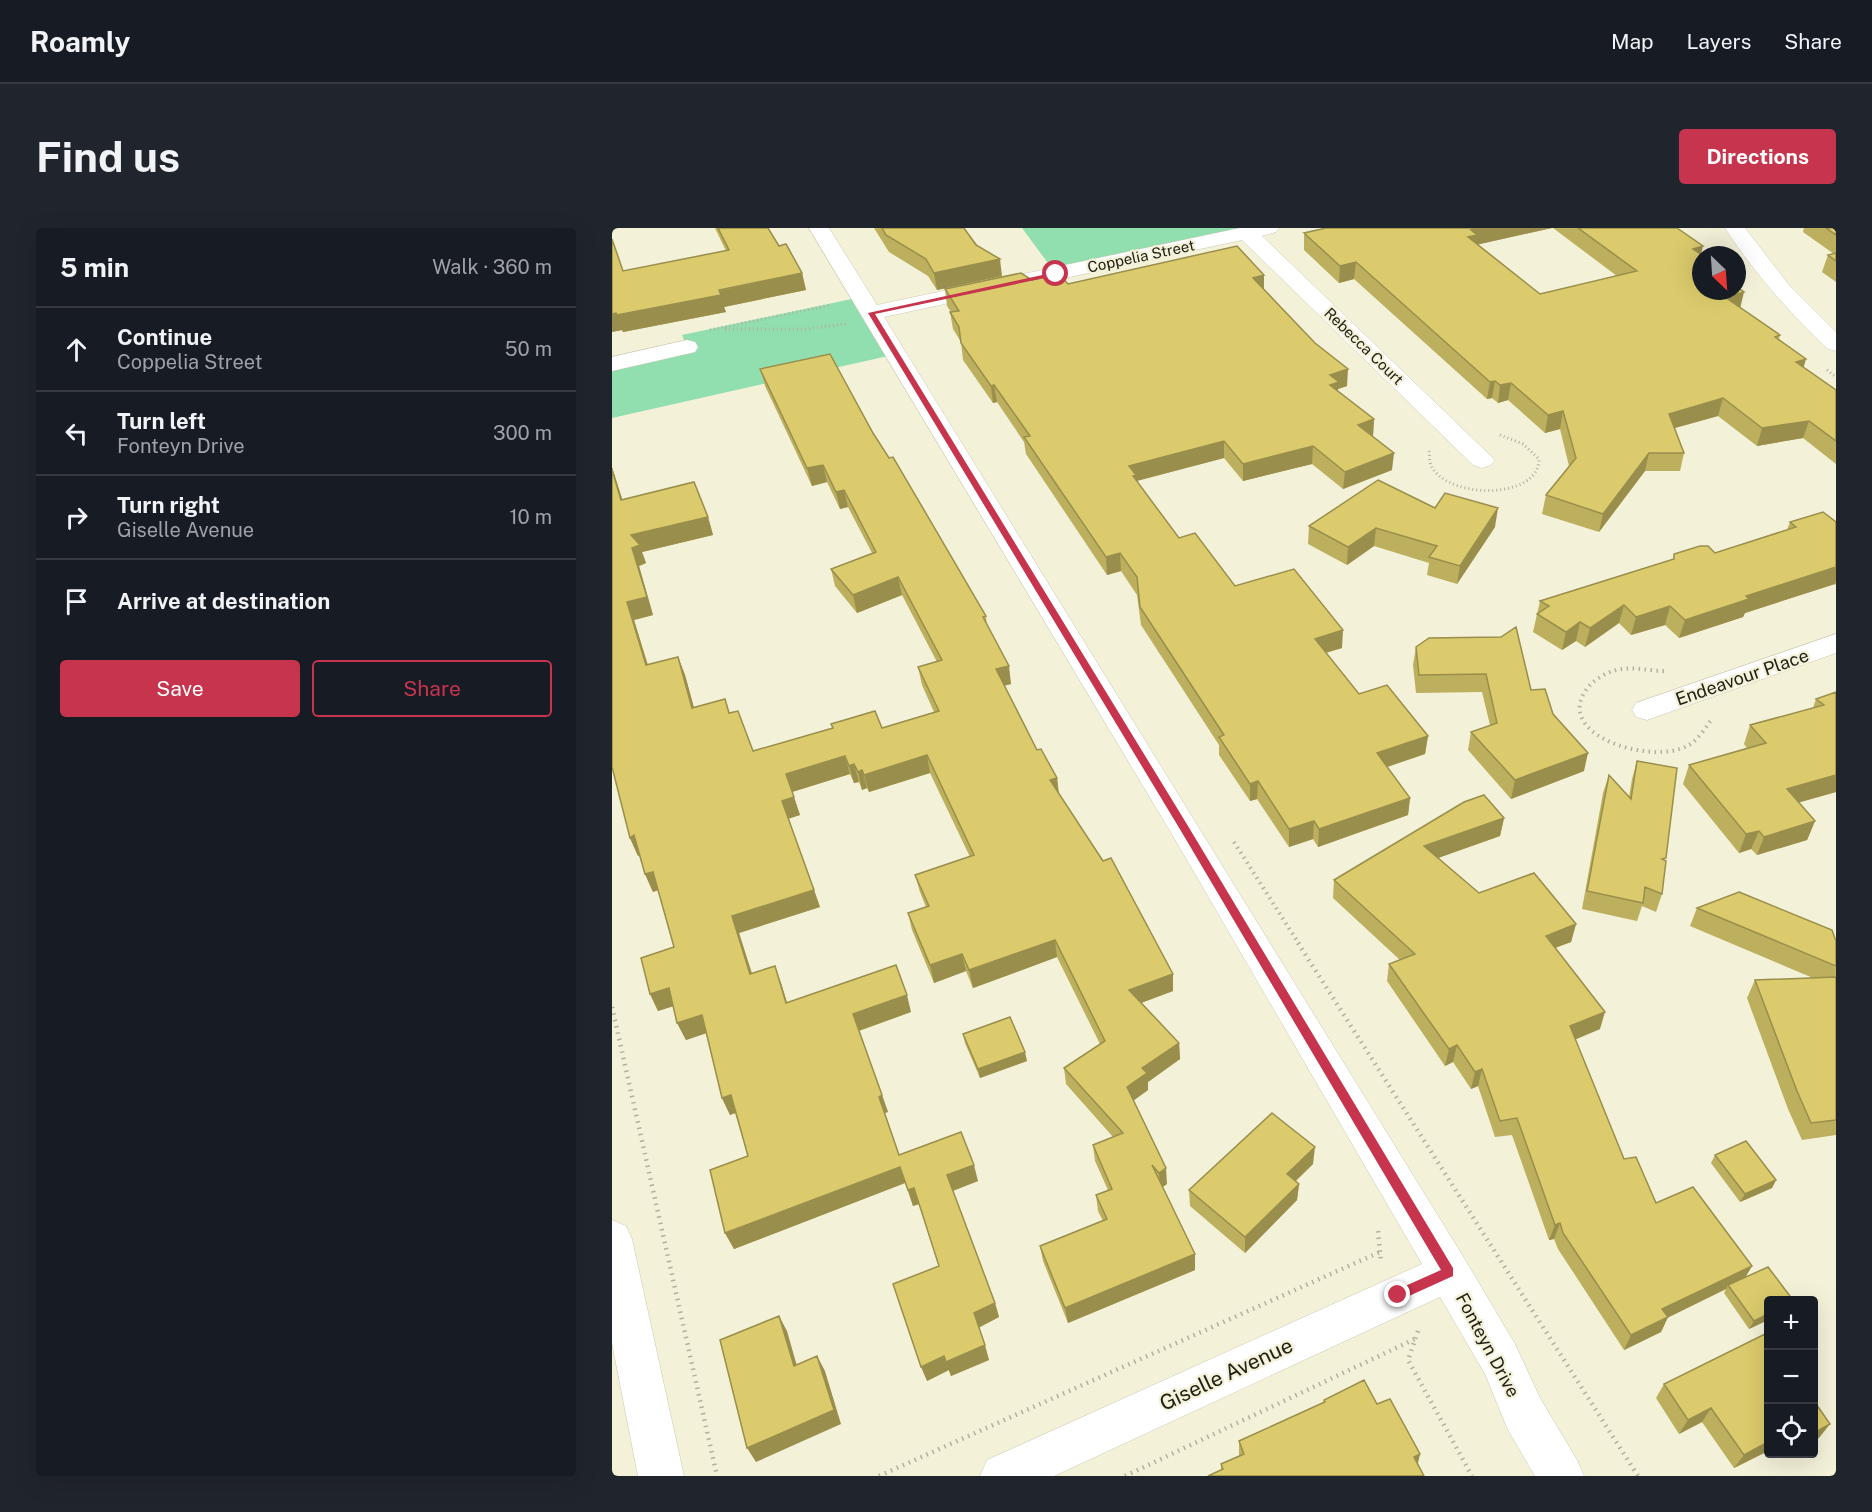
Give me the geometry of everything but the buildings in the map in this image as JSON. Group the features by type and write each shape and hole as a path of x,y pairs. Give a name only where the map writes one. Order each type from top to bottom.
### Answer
{"street":[{"name":"Fonteyn Drive","path":"819,228 860,318 1184,828 1500,1359 1524,1414 1561,1476"},
{"path":"1735,228 1753,257 1777,286 1836,344"},
{"name":"Coppelia Street","path":"860,318 1258,230"},
{"name":"Rebecca Court","path":"1258,230 1482,460"},
{"path":"612,364 687,347"},
{"name":"Endeavour Place","path":"1647,710 1836,644"},
{"path":"612,1239 661,1476"},
{"name":"Giselle Avenue","path":"1003,1476 1449,1272"}],"path":[{"path":"704,332 837,303"},
{"path":"715,329 805,329 860,318"},
{"path":"1231,837 1638,1476"},
{"path":"612,1007 717,1476"},
{"path":"879,1476 1380,1252"},
{"path":"1418,1331 1408,1360 1472,1476"},
{"path":"1125,1476 1416,1339"}],"green space":[{"path":"1022,228 1269,228 1056,274"},
{"path":"861,297 897,354 612,418 612,364 687,347 682,335"}],"route":[{"path":"1056,274 871,313 1184,828 1449,1272 1398,1295"}]}
